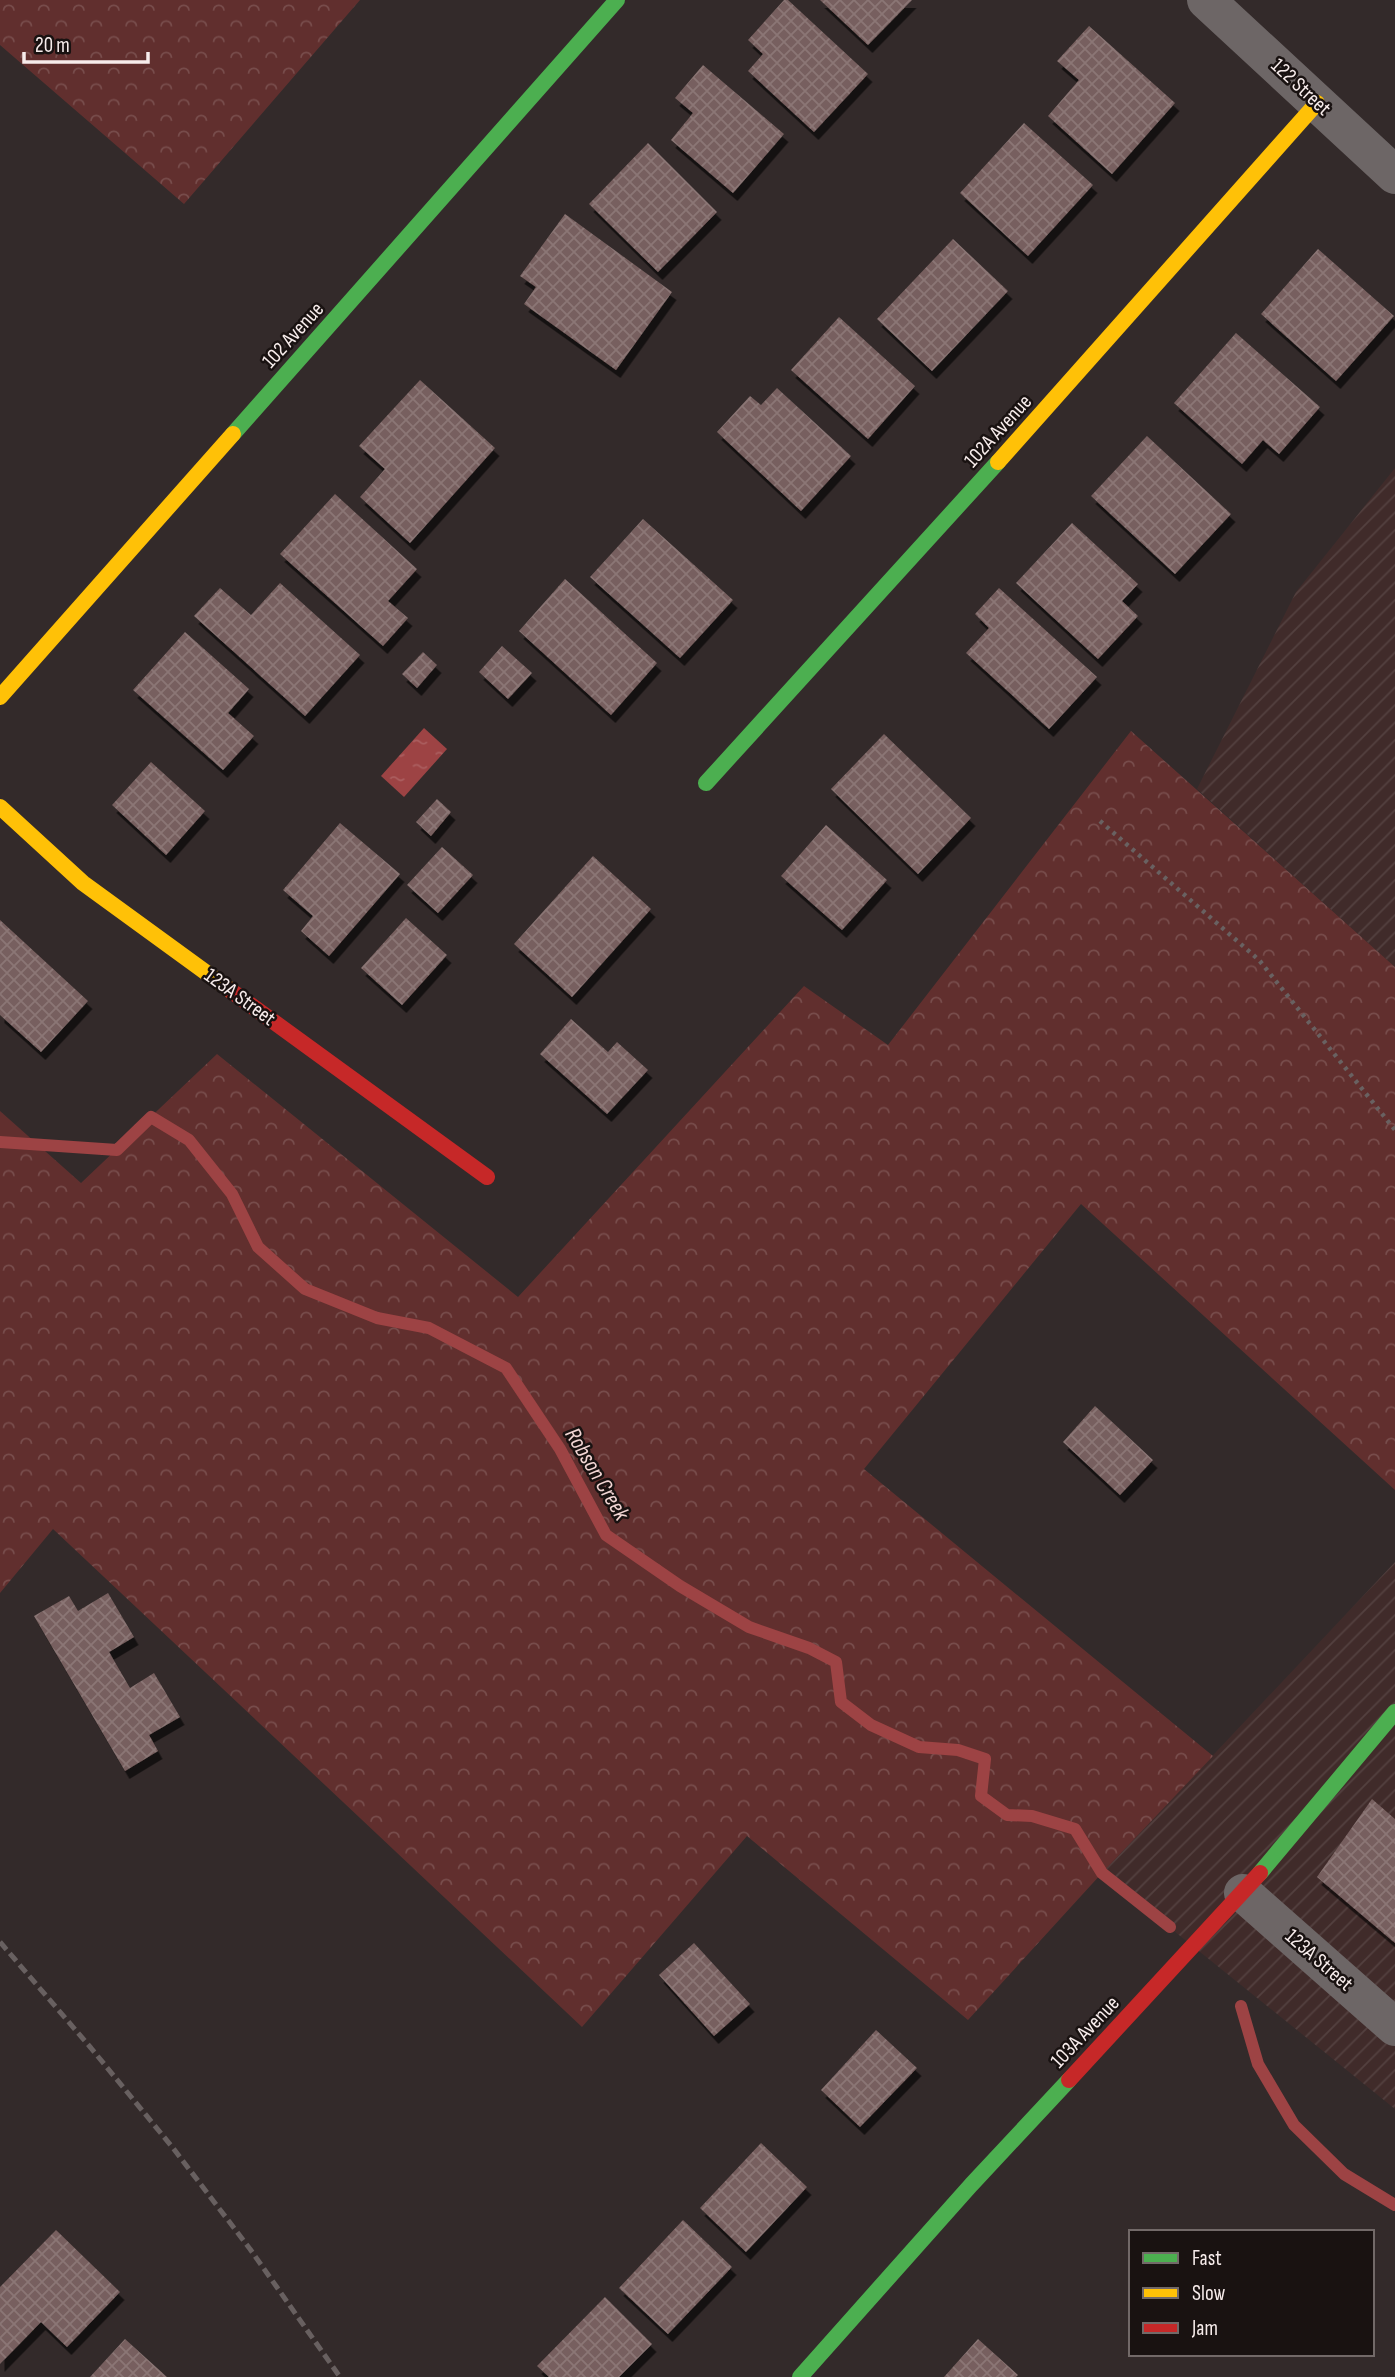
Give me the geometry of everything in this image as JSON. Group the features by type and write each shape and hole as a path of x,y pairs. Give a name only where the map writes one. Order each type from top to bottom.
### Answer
{"street":[{"name":"102 Avenue","path":"0,698 617,0"},
{"name":"122 Street","path":"1206,0 1395,175"},
{"name":"102A Avenue","path":"706,783 982,480 1317,103"},
{"name":"123A Street","path":"0,807 83,883 487,1177"},
{"name":"103A Avenue","path":"800,2377 971,2185 1243,1893 1395,1712"},
{"name":"123A Street","path":"1243,1893 1395,2027"}],"path":[{"path":"1100,821 1259,960 1395,1130"}],"shaded area":[{"path":"1395,468 1395,967 1197,789 1296,592"},
{"path":"1395,1562 1395,2109 1102,1873"}],"green space":[{"path":"0,0 360,0 184,204 0,45"},
{"path":"1131,731 1395,967 1395,1490 1081,1204 864,1469 1213,1756 968,2020 747,1836 582,2027 53,1529 0,1593 0,1111 81,1183 217,1054 518,1297 804,986 888,1045"}],"water":[{"path":"424,728 447,749 404,797 381,776"}],"building":[{"path":"784,0 788,0 868,74 814,132 748,71 763,54 748,40"},
{"path":"820,0 912,0 868,45"},
{"path":"1089,26 1175,103 1112,174 1048,116 1079,80 1057,61"},
{"path":"703,65 784,134 733,193 671,140 693,113 675,98"},
{"path":"1024,123 1093,185 1028,256 960,193"},
{"path":"648,143 717,212 658,272 589,204"},
{"path":"565,214 672,292 616,370 524,304 536,287 520,276"},
{"path":"953,239 1008,291 932,371 877,319"},
{"path":"1318,249 1394,316 1336,381 1261,314"},
{"path":"839,317 915,386 868,439 791,370"},
{"path":"1236,333 1320,407 1279,454 1263,440 1242,464 1174,403"},
{"path":"420,380 495,448 410,543 360,497 385,469 359,446"},
{"path":"777,388 851,456 801,511 717,432 750,396 761,405"},
{"path":"1147,436 1231,514 1175,574 1091,496"},
{"path":"335,494 417,569 388,601 408,618 383,646 280,554"},
{"path":"643,519 733,600 680,658 590,577"},
{"path":"1072,523 1138,584 1122,601 1138,616 1098,659 1016,583"},
{"path":"565,579 657,663 611,715 519,631"},
{"path":"280,583 360,655 305,716 194,616 220,588 251,615"},
{"path":"999,588 1097,677 1049,729 966,653 989,628 975,614"},
{"path":"185,632 249,689 228,713 254,736 223,770 133,690"},
{"path":"502,646 532,673 508,699 479,672"},
{"path":"423,652 437,665 417,688 402,674"},
{"path":"884,734 971,818 918,874 831,789"},
{"path":"151,762 205,811 166,855 112,805"},
{"path":"437,799 451,812 431,836 416,822"},
{"path":"340,823 400,874 329,956 301,931 313,916 283,890"},
{"path":"826,825 887,880 842,930 781,876"},
{"path":"442,847 473,875 438,913 407,885"},
{"path":"593,856 651,909 572,997 514,944"},
{"path":"406,918 447,955 402,1005 361,968"},
{"path":"0,920 88,1001 41,1052 0,1015"},
{"path":"571,1019 608,1052 617,1042 648,1070 607,1114 540,1054"},
{"path":"1095,1406 1153,1460 1120,1495 1063,1442"},
{"path":"108,1593 134,1637 109,1652 130,1688 154,1673 180,1717 149,1735 158,1751 125,1771 34,1616 69,1596 78,1611"},
{"path":"1372,1799 1395,1819 1395,1943 1317,1877"},
{"path":"694,1943 750,2004 714,2036 659,1975"},
{"path":"876,2030 917,2068 860,2127 821,2090"},
{"path":"761,2143 807,2187 746,2252 700,2208"},
{"path":"683,2220 732,2267 668,2334 619,2288"},
{"path":"56,2230 120,2292 67,2347 41,2322 0,2364 0,2287"},
{"path":"605,2297 652,2344 619,2377 549,2377 537,2366"},
{"path":"125,2339 167,2377 90,2377"},
{"path":"978,2339 1018,2375 944,2377"}],"waterway":[{"name":"Robson Creek","path":"0,1142 117,1150 151,1117 189,1140 232,1194 258,1247 305,1289 377,1318 429,1328 506,1368 560,1449 606,1535 680,1586 749,1627 809,1648 836,1662 841,1702 871,1725 919,1747 958,1750 985,1759 981,1796 1007,1815 1032,1816 1075,1829 1102,1873 1170,1927"},
{"name":"Robson Creek","path":"1241,2006 1258,2064 1294,2125 1344,2174 1395,2205"}],"railway":[{"path":"0,1942 173,2148 250,2249 340,2377"}],"traffic: fast":[{"path":"233,434 617,0"},
{"path":"706,783 998,462"},
{"path":"1260,1873 1395,1712"},
{"path":"800,2377 971,2185 1069,2080"}],"traffic: slow":[{"path":"998,462 1317,103"},
{"path":"0,697 233,434"},
{"path":"0,807 83,883 230,990"}],"traffic: jam":[{"path":"230,990 487,1177"},
{"path":"1069,2080 1260,1873"}]}
